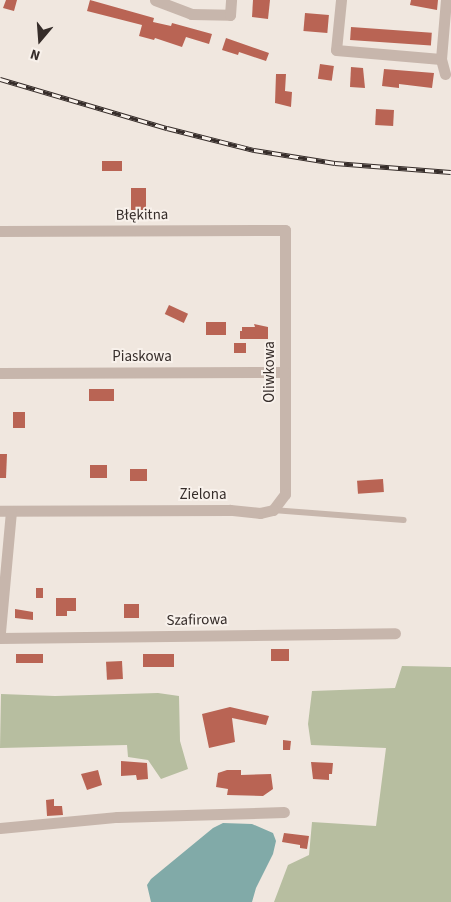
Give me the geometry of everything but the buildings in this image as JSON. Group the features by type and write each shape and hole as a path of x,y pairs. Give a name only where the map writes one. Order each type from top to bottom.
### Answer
{"street":[{"path":"155,0 191,14 230,16 231,0"},
{"path":"341,0 336,50 441,59"},
{"path":"445,74 441,59 446,0"},
{"name":"Błękitna","path":"0,230 285,230"},
{"name":"Oliwkowa","path":"274,510 285,494 285,230"},
{"name":"Piaskowa","path":"0,373 285,372"},
{"name":"Zielona","path":"5,512 230,510 260,513 274,510"},
{"path":"0,632 5,512"},
{"name":"Szafirowa","path":"0,638 395,633"},
{"path":"0,828 117,818 284,812"}],"lane":[{"name":"Zielona","path":"274,510 404,520"}],"green space":[{"path":"402,666 451,667 451,902 274,902 288,865 309,855 312,822 376,826 386,748 311,745 308,724 312,691 395,688"},
{"path":"158,693 179,696 180,741 188,769 161,779 148,760 128,757 127,745 0,748 1,694 55,696"}],"water":[{"path":"223,823 252,824 273,833 276,841 273,854 256,888 252,902 151,902 147,885 151,879 213,828"}],"railway":[{"path":"0,79 167,128 254,150 335,163 451,172"}]}
